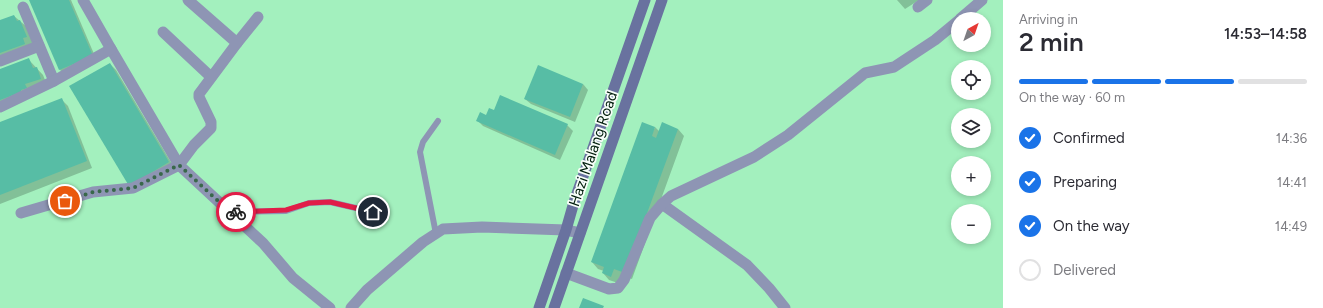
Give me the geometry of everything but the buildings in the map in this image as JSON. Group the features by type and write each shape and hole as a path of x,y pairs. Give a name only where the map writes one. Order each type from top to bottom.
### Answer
{"main road":[{"name":"Hazi Malang Road","path":"539,308 574,202 645,0"},
{"name":"Hazi Malang Road","path":"554,308 662,0"}],"street":[{"path":"83,0 179,165 262,243 293,278 330,308"},
{"path":"188,0 237,43"},
{"path":"968,12 982,0"},
{"path":"23,8 54,81"},
{"path":"21,213 93,192 133,188 179,165 194,145 211,128 211,122 199,97 200,94 211,77 258,17"},
{"path":"566,273 610,289 618,288 624,280 650,218 671,196 759,154 788,135 865,73 894,67 936,40 951,27"},
{"path":"163,32 211,77"},
{"path":"0,61 39,46"},
{"path":"0,107 54,81 111,49"},
{"path":"662,204 748,265 785,308"},
{"path":"351,308 367,290 423,242 443,229 482,226 566,230 580,233"}],"lane":[{"path":"436,234 420,152 423,142 438,121"},
{"path":"230,212 286,210 309,203 330,202 373,212"}],"way so far":[{"path":"65,201 93,192 133,188 179,165 230,212 236,212"}],"route":[{"path":"236,212 286,210 309,203 330,202 373,212"}]}
